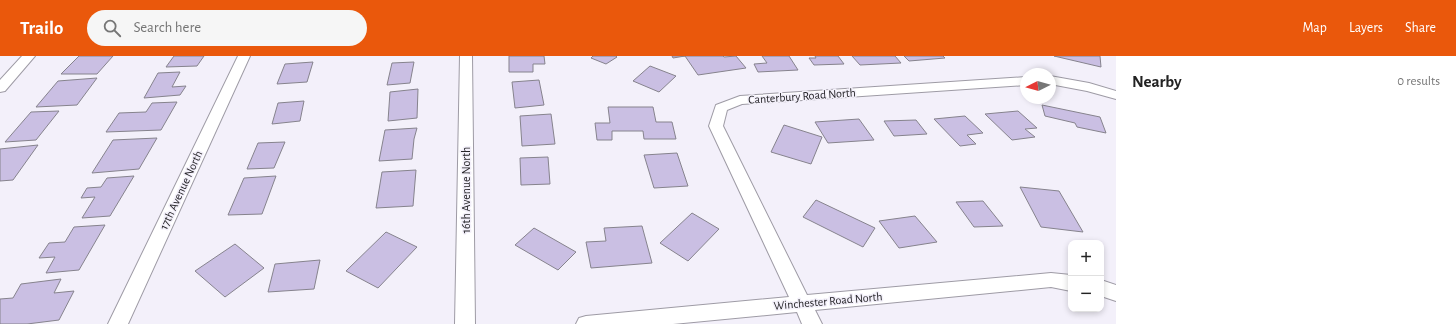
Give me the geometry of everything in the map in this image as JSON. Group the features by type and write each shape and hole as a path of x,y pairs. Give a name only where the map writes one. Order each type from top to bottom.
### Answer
{"street":[{"path":"0,88 29,56"},
{"name":"17th Avenue North","path":"118,324 244,56"},
{"name":"16th Avenue North","path":"465,324 466,56"},
{"name":"Canterbury Road North","path":"812,324 716,126 721,108 740,100 1020,81"},
{"path":"1056,81 1089,87 1116,95"},
{"name":"Winchester Road North","path":"586,324 1051,280 1068,283"},
{"path":"1104,289 1116,293"}],"building":[{"path":"79,56 113,56 97,74 61,74"},
{"path":"174,56 204,56 197,66 166,67"},
{"path":"509,56 544,56 545,64 533,64 533,72 509,72"},
{"path":"593,56 617,57 606,64 591,58"},
{"path":"672,56 685,56 673,58"},
{"path":"685,56 736,56 746,68 698,75"},
{"path":"762,56 789,56 798,70 758,72 754,64 767,63"},
{"path":"815,56 838,56 844,64 814,65 809,58 816,58"},
{"path":"852,56 895,56 901,63 860,65"},
{"path":"904,56 943,56 945,58 909,61"},
{"path":"1054,56 1100,56 1101,67"},
{"path":"313,62 307,82 277,84 285,64"},
{"path":"414,62 410,83 387,85 392,63"},
{"path":"650,66 676,76 659,92 633,81"},
{"path":"180,72 172,87 186,86 180,95 144,98 158,73"},
{"path":"97,78 77,105 36,107 58,81"},
{"path":"539,80 544,105 515,108 512,82"},
{"path":"418,89 417,118 388,121 390,92"},
{"path":"304,101 300,121 272,124 278,103"},
{"path":"177,102 161,130 106,132 119,113 146,112 152,103"},
{"path":"1042,105 1100,117 1106,133 1077,127 1075,123 1045,116"},
{"path":"608,107 653,107 656,122 672,122 676,139 644,139 643,131 612,131 612,140 597,140 595,123 610,123"},
{"path":"59,111 36,140 5,142 31,112"},
{"path":"1018,111 1037,128 1025,129 1035,137 1012,140 985,114"},
{"path":"551,114 555,144 522,146 520,116"},
{"path":"965,116 983,133 967,135 976,144 960,146 934,119"},
{"path":"859,119 874,140 828,143 815,122"},
{"path":"916,120 927,134 894,136 884,121"},
{"path":"784,125 822,137 811,164 771,152"},
{"path":"417,128 414,139 412,159 379,161 385,130"},
{"path":"157,138 139,169 92,173 113,140"},
{"path":"285,142 274,168 247,169 258,143"},
{"path":"38,145 13,180 0,181 0,149"},
{"path":"677,153 688,186 654,188 644,155"},
{"path":"548,157 550,184 521,185 520,158"},
{"path":"416,170 413,206 376,208 382,172"},
{"path":"134,176 110,216 82,218 95,197 81,198 87,188 101,187 107,178"},
{"path":"276,176 262,214 228,215 244,178"},
{"path":"1020,187 1059,191 1083,232 1041,227"},
{"path":"816,200 875,228 863,247 803,217"},
{"path":"983,201 1003,226 974,227 956,202"},
{"path":"692,213 719,229 688,261 660,243"},
{"path":"915,216 937,242 899,248 879,221"},
{"path":"105,225 79,270 46,273 55,257 39,258 49,243 65,242 74,227"},
{"path":"642,226 652,263 591,268 586,242 606,241 604,228"},
{"path":"534,228 576,252 558,270 515,245"},
{"path":"386,232 417,247 378,288 346,271"},
{"path":"235,244 264,268 225,297 195,271"},
{"path":"320,260 314,289 268,292 275,264"},
{"path":"61,279 54,293 74,291 59,320 27,324 0,324 0,299 13,298 21,284"}]}
